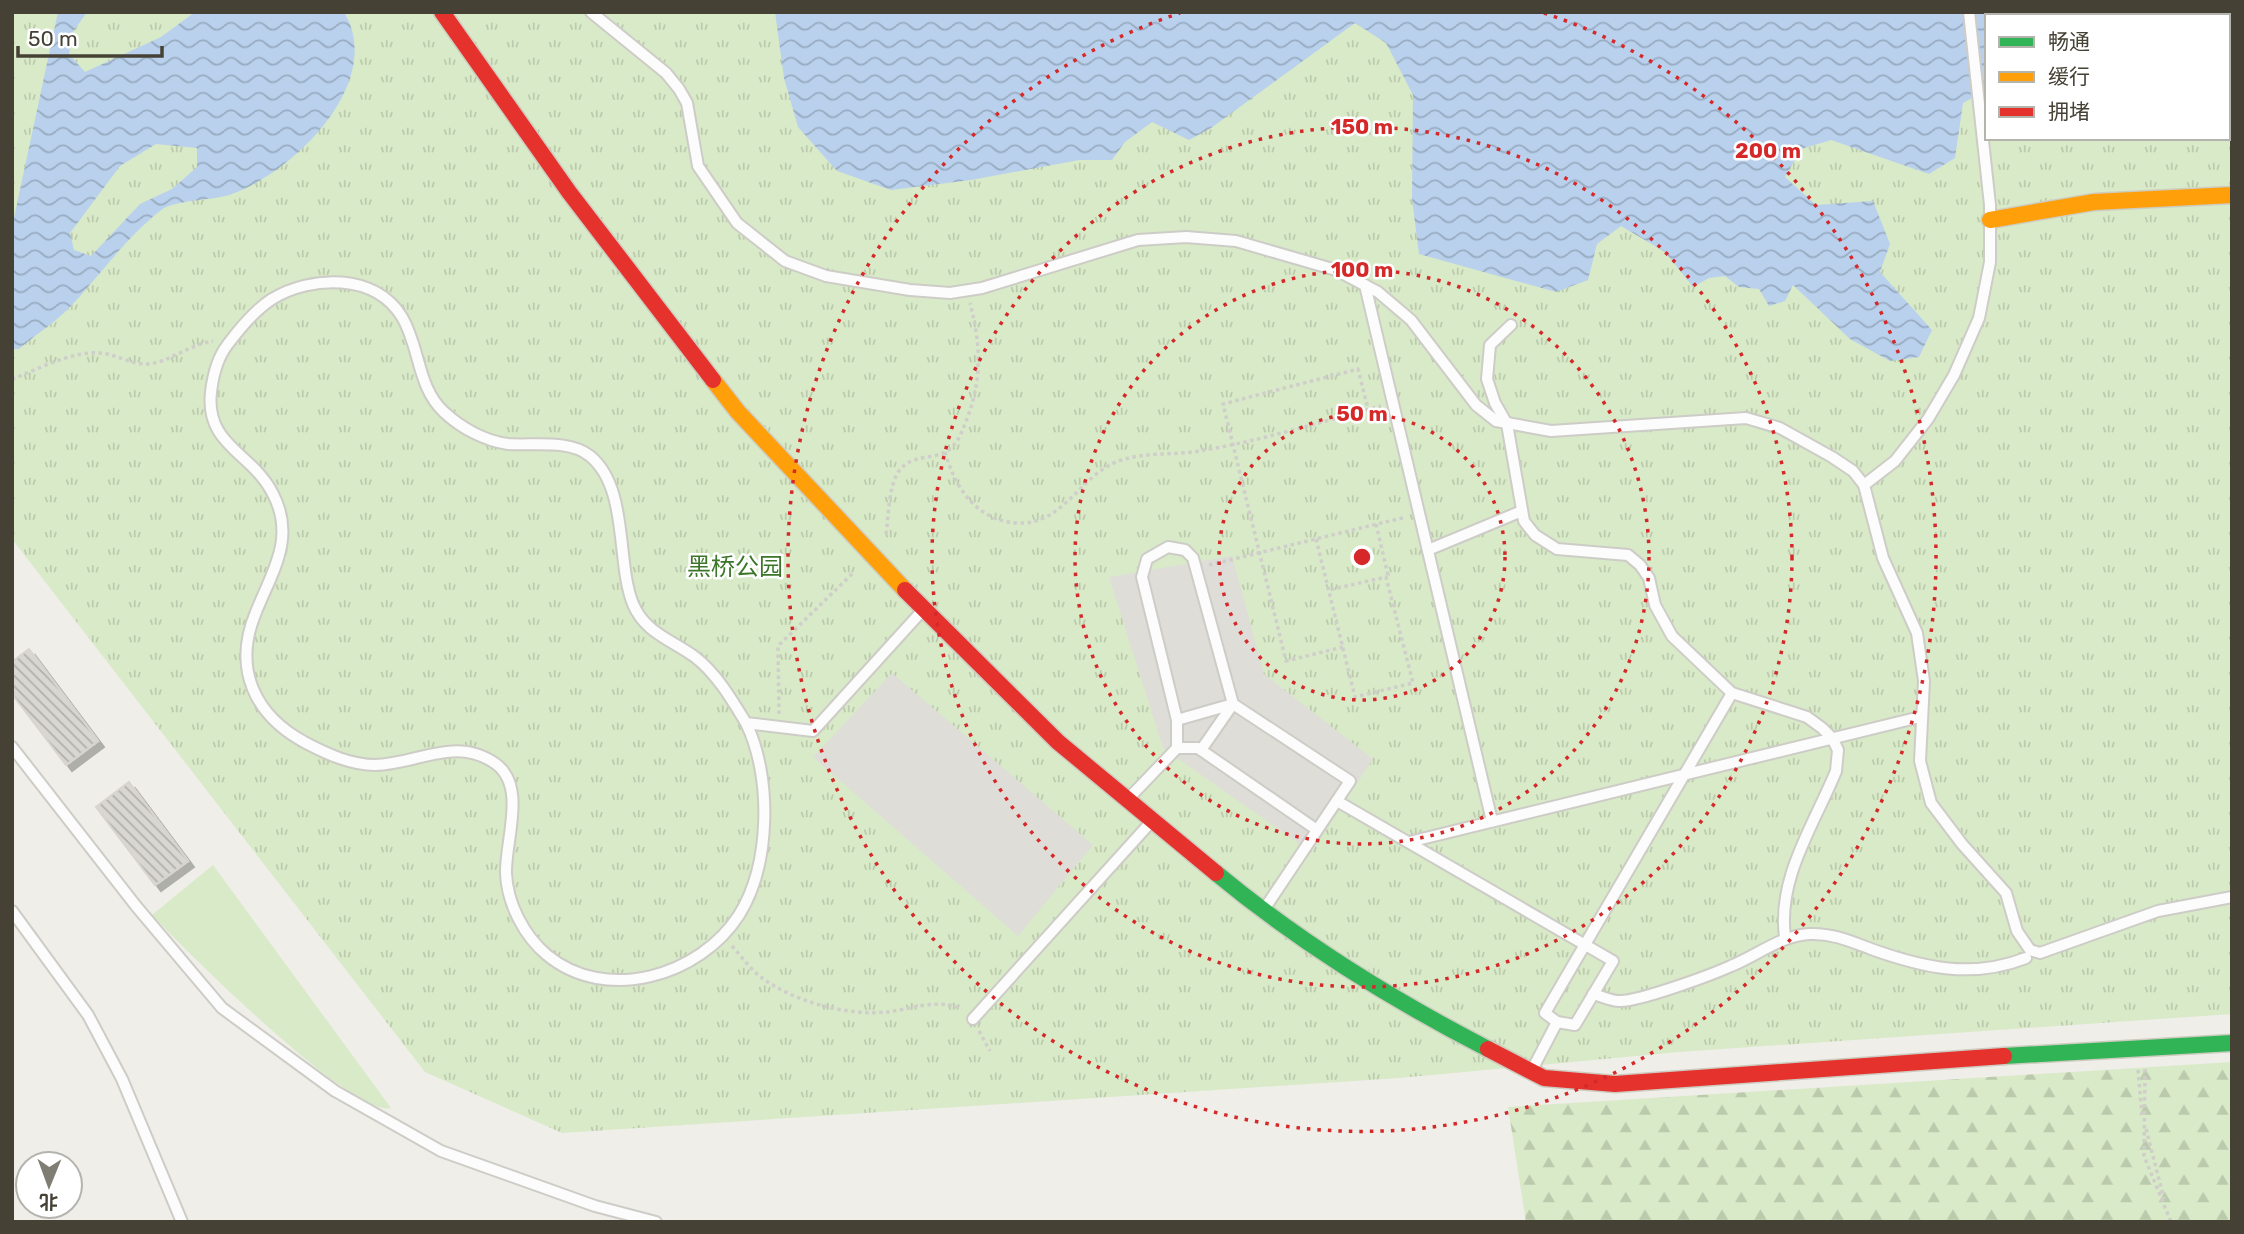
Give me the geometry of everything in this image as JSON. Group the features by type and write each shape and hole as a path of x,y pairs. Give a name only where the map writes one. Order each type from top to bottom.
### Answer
{"street":[{"path":"442,12 569,192 738,412 871,556 1058,742 1127,800 1264,911 1424,1016 1531,1071 1555,1080 1615,1084 2140,1046 2232,1043"},
{"path":"1990,220 2046,208 2094,202 2232,195"}],"lane":[{"path":"591,12 666,73 679,89 687,103 698,166 737,223 785,261 826,276 910,290 967,290 1138,240 1185,237 1236,241 1336,270 1365,285 1411,320 1476,405 1496,421 1552,431 1746,418 1780,428 1813,445 1853,471 1864,485 1883,558 1917,633 1924,681 1920,717 1920,761 1923,781 1931,803 1962,844 2006,892 2017,931 2030,950 2040,953 2158,911 2232,897"},
{"path":"1864,485 1895,461 1928,419 1954,376 1979,318 1990,262 1990,220 1969,12"},
{"path":"316,283 342,283 363,286 382,294 401,315 426,385 439,408 459,425 481,437 504,444 573,448 590,456 602,471 615,501 623,533 624,573 635,609 660,639 696,658 721,684 746,723 756,743 765,780 762,840 757,866 740,914 722,934 684,963 652,978 612,979 588,976 565,967 548,956 532,940 508,892 507,855 513,808 508,779 501,767 471,751 452,750 394,763 355,763 312,746 267,716 253,694 248,639 255,613 277,568 282,547 283,522 275,496 261,475 215,430 209,412 211,387 225,346 266,302 291,289 316,283"},
{"path":"1365,285 1493,821"},
{"path":"1511,325 1490,345 1487,379 1495,403 1507,424 1524,521 1535,535 1558,550 1628,555 1640,565 1649,578 1655,605 1672,636 1732,693 1807,716 1832,738 1838,750 1836,771 1787,887 1782,916 1785,937"},
{"path":"1428,550 1522,511"},
{"path":"1127,800 1177,748 1177,720 1142,577 1147,559 1168,547 1185,550 1197,568 1233,704 1350,781 1264,911"},
{"path":"746,723 813,731 924,609"},
{"path":"1337,801 1585,944 1613,961 1575,1025 1557,1022 1545,1013 1585,944 1685,774 1732,693"},
{"path":"1177,720 1233,704"},
{"path":"1201,750 1233,704"},
{"path":"1409,842 1920,717"},
{"path":"12,747 136,906 222,1008 335,1091 441,1151 595,1206 656,1222"},
{"path":"1177,748 1201,750 1317,830"},
{"path":"973,1019 1153,820"},
{"path":"12,911 88,1016 122,1079 181,1222"},
{"path":"1593,994 1620,1002 1682,985 1731,967 1785,937 1837,936 1927,967 1962,971 2009,965 2026,958"},
{"path":"1531,1071 1557,1022"}],"path":[{"path":"779,727 778,646 871,556 885,536 899,472 912,460 945,452 958,442 977,393 980,363 977,332 967,290"},
{"path":"12,379 76,355 114,355 146,365 163,361 198,343 214,341 225,346"},
{"path":"1343,647 1286,661 1223,404 1358,369 1368,409"},
{"path":"945,452 965,497 980,512 1002,521 1025,523 1045,518 1116,462 1234,444 1393,403"},
{"path":"1197,568 1419,514"},
{"path":"1316,539 1355,697 1413,683 1386,577 1388,575 1376,524"},
{"path":"1329,590 1386,577"},
{"path":"722,934 761,978 819,1003 861,1013 936,1004 960,1007 973,1019 990,1051"},
{"path":"2140,1046 2144,1156 2171,1222"},
{"path":"2140,1046 2144,1123 2167,1211"}],"green space":[{"name":"黑桥公园","path":"12,12 2232,12 2232,1014 1679,1052 1399,1078 562,1133 425,1072 12,539"},
{"path":"213,865 391,1108 371,1104 342,1087 307,1060 231,993 152,915"},
{"path":"2232,1062 2232,1222 1526,1222 1508,1107"}],"shaded area":[{"path":"1232,556 1264,674 1373,759 1311,852 1163,748 1109,577"},
{"path":"892,673 1093,845 1018,936 813,757"}],"water":[{"path":"58,12 87,12 73,32 69,54 85,72 161,37 195,12 344,12 354,39 353,67 343,95 327,121 306,145 282,166 256,183 232,194 174,204 160,211 134,234 65,312 19,349 12,349 12,227","holes":["156,144 197,148 197,167 172,189 140,204 91,256 74,250 70,233 120,166"]},
{"path":"775,12 2232,12 2232,73 2230,14 1985,14 1985,91 1963,103 1955,158 1929,174 1831,140 1801,149 1785,177 1816,205 1873,201 1890,244 1880,272 1932,330 1919,357 1890,361 1850,339 1793,285 1785,301 1769,306 1759,289 1739,287 1725,276 1709,278 1693,287 1665,252 1621,226 1597,244 1588,280 1556,292 1419,254 1412,199 1413,95 1386,43 1355,23 1211,128 1189,140 1152,122 1125,142 1112,160 1079,160 971,180 891,190 837,171 798,127 784,78"}],"building":[{"path":"29,649 98,741 66,765 12,694 12,662"},
{"path":"129,782 188,861 155,885 96,807"}],"traffic: fast":[{"path":"1216,873 1313,946 1417,1010 1488,1049"},
{"path":"2004,1056 2232,1043"}],"traffic: slow":[{"path":"1990,220 2094,202 2232,195"},
{"path":"713,380 738,412 905,590"}],"traffic: jam":[{"path":"442,12 569,192 713,380"},
{"path":"905,590 1058,742 1216,873"},
{"path":"1488,1049 1544,1078 1615,1084 2004,1056"}]}
